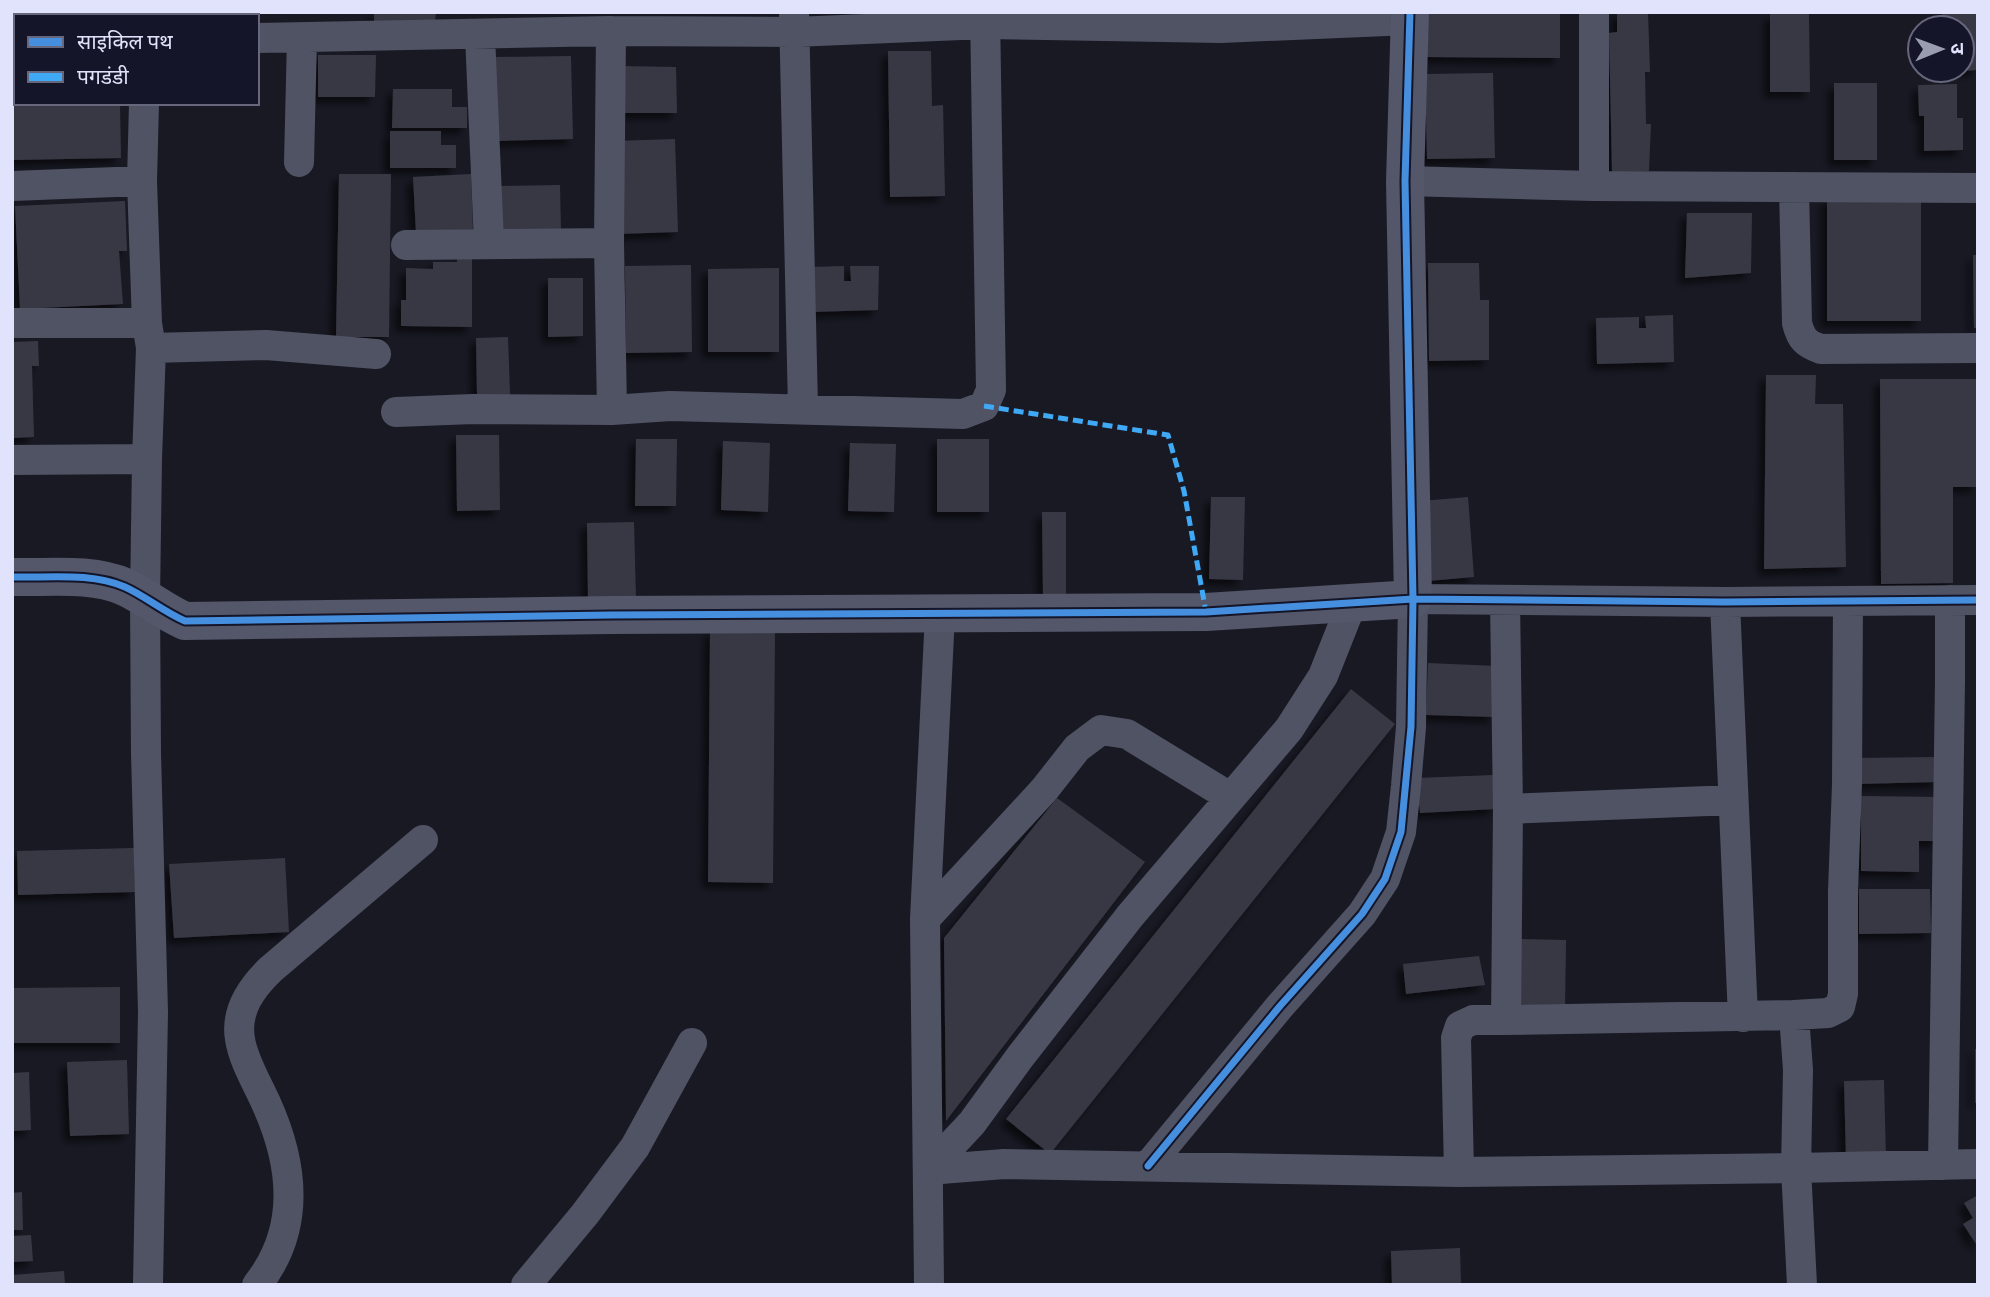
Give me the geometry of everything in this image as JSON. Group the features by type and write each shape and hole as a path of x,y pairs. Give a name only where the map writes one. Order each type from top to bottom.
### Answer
{"street":[{"path":"1594,12 1594,187"},
{"path":"259,38 302,38 365,25 480,35 570,22 611,31 794,22 985,18 1221,20 1410,16 1405,181 1413,599 1411,727 1401,832 1385,879 1362,914 1280,1006 1148,1166"},
{"path":"396,412 473,409 612,410 670,406 962,414 984,406 991,390 985,18"},
{"path":"794,22 803,408"},
{"path":"611,31 609,243 612,410"},
{"path":"480,35 489,243"},
{"path":"299,162 302,38"},
{"path":"144,105 142,181 149,335 145,600 146,754 153,1012 148,1285"},
{"path":"12,186 142,181"},
{"path":"1405,181 1594,187 1978,188"},
{"path":"1794,187 1797,323 1800,336 1808,345 1821,349 1978,348"},
{"path":"406,245 609,243"},
{"path":"12,323 376,354"},
{"path":"12,460 147,459"},
{"path":"12,577 98,578 125,587 186,621 611,615 1206,612 1413,599 1725,602 1964,600 1950,707 1943,1165"},
{"path":"1505,600 1508,809 1506,1020"},
{"path":"1459,1172 1456,1038 1460,1026 1473,1020 1794,1016 1828,1013 1840,1007 1843,994 1848,601"},
{"path":"1725,602 1742,1017"},
{"path":"928,1170 972,1123 1130,916 1289,729 1323,676 1352,603"},
{"path":"929,1285 925,919 940,614"},
{"path":"925,919 1044,790 1077,748 1101,730 1127,734 1230,797"},
{"path":"1508,809 1733,800"},
{"path":"257,1285 279,1250 287,1220 290,1185 277,1127 239,1038 242,1009 253,986 271,969 423,840"},
{"path":"1794,1016 1798,1070 1796,1168 1802,1285"},
{"path":"526,1285 585,1214 635,1147 692,1043"},
{"path":"928,1170 1004,1164 1459,1172 1978,1164"}],"building":[{"path":"12,12 137,12 14,14 12,40"},
{"path":"374,12 436,12 435,21 374,21"},
{"path":"1424,12 1560,12 1560,58 1424,57"},
{"path":"1617,12 1648,12 1650,72 1645,72 1646,124 1651,124 1649,171 1612,172 1609,33 1617,32"},
{"path":"1977,12 1978,70 1976,14 1942,14"},
{"path":"1770,14 1809,14 1810,92 1770,92"},
{"path":"12,43 14,105 120,105 121,158 12,160"},
{"path":"888,51 931,51 932,106 943,105 945,196 890,197"},
{"path":"318,55 376,55 375,97 318,97"},
{"path":"571,56 573,139 496,141 495,57"},
{"path":"620,66 676,67 677,113 620,113"},
{"path":"1493,73 1495,158 1427,159 1425,74"},
{"path":"1834,83 1877,83 1877,160 1834,160"},
{"path":"1957,84 1957,118 1963,118 1963,150 1924,151 1924,116 1919,116 1918,85"},
{"path":"393,89 452,89 452,107 467,107 467,128 392,128"},
{"path":"390,131 441,131 441,145 456,145 456,168 390,168"},
{"path":"675,139 678,232 618,234 615,141"},
{"path":"339,174 391,174 389,337 336,337"},
{"path":"471,174 473,232 416,234 413,177"},
{"path":"560,185 561,230 503,231 496,186"},
{"path":"1827,198 1921,198 1921,321 1827,321"},
{"path":"125,201 127,251 119,251 123,304 20,309 15,206"},
{"path":"1687,213 1752,213 1751,273 1685,278"},
{"path":"1973,255 1978,255 1978,328 1974,328"},
{"path":"457,258 472,259 472,327 401,326 401,300 406,300 406,268 433,269 433,262 457,262"},
{"path":"1428,263 1479,263 1480,300 1489,300 1489,360 1429,361"},
{"path":"691,265 692,352 626,353 625,266"},
{"path":"844,266 844,281 851,281 850,266 879,266 878,310 812,312 810,267"},
{"path":"779,268 779,352 708,352 708,269"},
{"path":"548,278 583,278 583,336 548,337"},
{"path":"1673,315 1674,362 1597,364 1596,318 1639,317 1639,328 1646,328 1645,316"},
{"path":"508,337 510,395 477,396 476,338"},
{"path":"38,341 39,366 32,366 34,437 12,438 12,342"},
{"path":"1766,375 1816,375 1815,404 1843,404 1846,567 1764,569"},
{"path":"1880,379 1978,379 1978,487 1953,487 1953,583 1881,584"},
{"path":"456,435 499,435 500,510 457,511"},
{"path":"636,439 677,439 676,506 635,506"},
{"path":"937,439 989,439 989,512 937,512"},
{"path":"723,441 770,443 768,512 721,510"},
{"path":"850,443 896,444 894,512 848,511"},
{"path":"1211,497 1245,497 1243,580 1209,579"},
{"path":"1468,497 1474,577 1428,581 1422,501"},
{"path":"1042,512 1066,512 1066,598 1043,598"},
{"path":"634,522 636,599 588,600 587,523"},
{"path":"710,630 775,631 773,883 708,882"},
{"path":"1428,663 1496,666 1494,717 1426,715"},
{"path":"1351,689 1395,724 1050,1154 1006,1119"},
{"path":"1937,757 1938,782 1857,784 1856,758"},
{"path":"1494,775 1496,809 1420,813 1416,778"},
{"path":"1861,796 1939,797 1939,841 1919,841 1919,872 1861,871"},
{"path":"1057,798 1145,862 946,1121 944,938"},
{"path":"134,848 135,892 18,895 17,851"},
{"path":"285,858 289,932 174,938 169,864"},
{"path":"1859,889 1930,889 1931,933 1859,934"},
{"path":"1518,939 1566,940 1565,1009 1518,1008"},
{"path":"1479,956 1485,985 1406,994 1403,964"},
{"path":"120,987 120,1043 12,1043 12,988"},
{"path":"1975,1049 1978,1049 1978,1103 1975,1103"},
{"path":"127,1060 129,1134 70,1136 67,1062"},
{"path":"29,1072 31,1130 12,1131 12,1073"},
{"path":"1884,1080 1886,1160 1846,1160 1844,1081"},
{"path":"22,1192 23,1230 12,1230 12,1193"},
{"path":"1978,1195 1978,1247 1963,1224 1973,1218 1964,1203"},
{"path":"31,1235 33,1261 12,1262 12,1236"},
{"path":"1460,1248 1461,1285 1392,1285 1391,1251"},
{"path":"64,1271 65,1285 12,1285 12,1275"}],"marked path":[{"path":"984,406 1168,435 1184,491 1206,612"}],"cycle path":[{"path":"1148,1166 1280,1006 1362,914 1385,879 1401,832 1411,727 1413,599 1405,181 1410,12"},
{"path":"12,577 69,577 112,582 185,621 611,615 1206,612 1413,599 1725,602 1978,600"}]}
